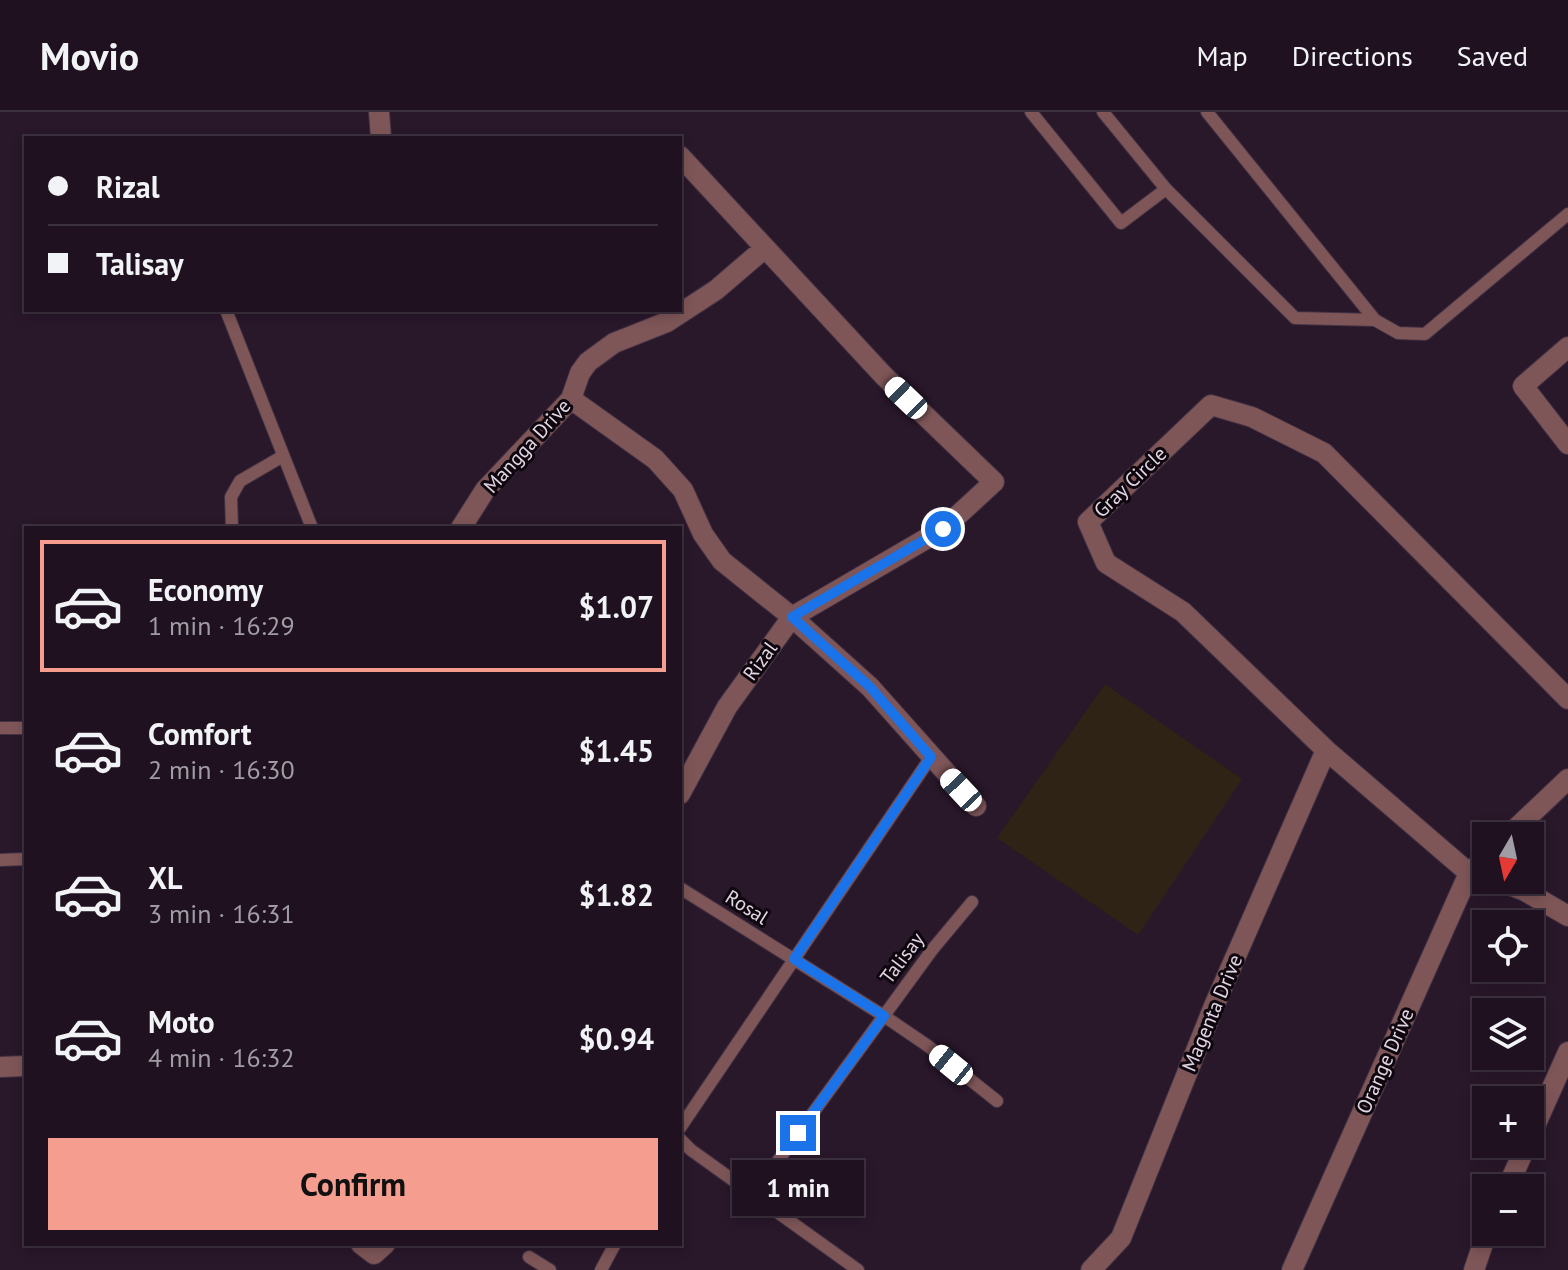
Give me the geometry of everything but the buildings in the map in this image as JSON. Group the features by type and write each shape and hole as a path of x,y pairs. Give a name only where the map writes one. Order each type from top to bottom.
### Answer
{"street":[{"path":"379,112 381,136"},
{"path":"682,158 765,248"},
{"name":"Mangga Drive","path":"462,526 485,490 571,399 580,373 588,362 614,343 667,322 716,290 765,248"},
{"name":"Rizal","path":"682,790 727,707 792,617 943,529 994,482 884,376 765,248"},
{"path":"1568,347 1523,386 1568,444"},
{"path":"571,399 655,459 683,490 703,534 722,561 792,617 870,687 976,806"},
{"name":"Gray Circle","path":"1472,870 1326,750 1183,612 1106,563 1088,522 1211,405 1252,417 1324,453 1568,699"},
{"name":"Magenta Drive","path":"1091,1270 1121,1238 1214,1006 1326,750"},
{"path":"1523,822 1568,779"},
{"name":"Orange Drive","path":"1292,1270 1472,888"},
{"path":"1530,894 1568,916"},
{"path":"1544,1106 1568,1052"},
{"path":"0,1067 24,1066"},
{"path":"1474,1270 1482,1246"}],"lane":[{"path":"1031,112 1121,223 1166,189"},
{"path":"1103,112 1166,189 1295,318 1375,320"},
{"path":"1207,112 1375,320 1398,333 1425,334 1568,214"},
{"path":"227,312 311,526"},
{"path":"232,526 231,497 240,481 283,456"},
{"path":"0,728 24,728"},
{"path":"682,1125 931,757"},
{"path":"0,860 24,859"},
{"name":"Rosal","path":"682,889 884,1016 928,1046 997,1101"},
{"name":"Talisay","path":"753,1195 932,950 972,902"},
{"path":"682,1141 858,1270"},
{"path":"601,1270 614,1246"},
{"path":"529,1257 550,1270"}],"shaded area":[{"path":"1105,684 1242,779 1138,935 997,838"}],"route":[{"path":"798,1133 884,1016 794,959 931,757 870,687 792,617 943,529"}]}
